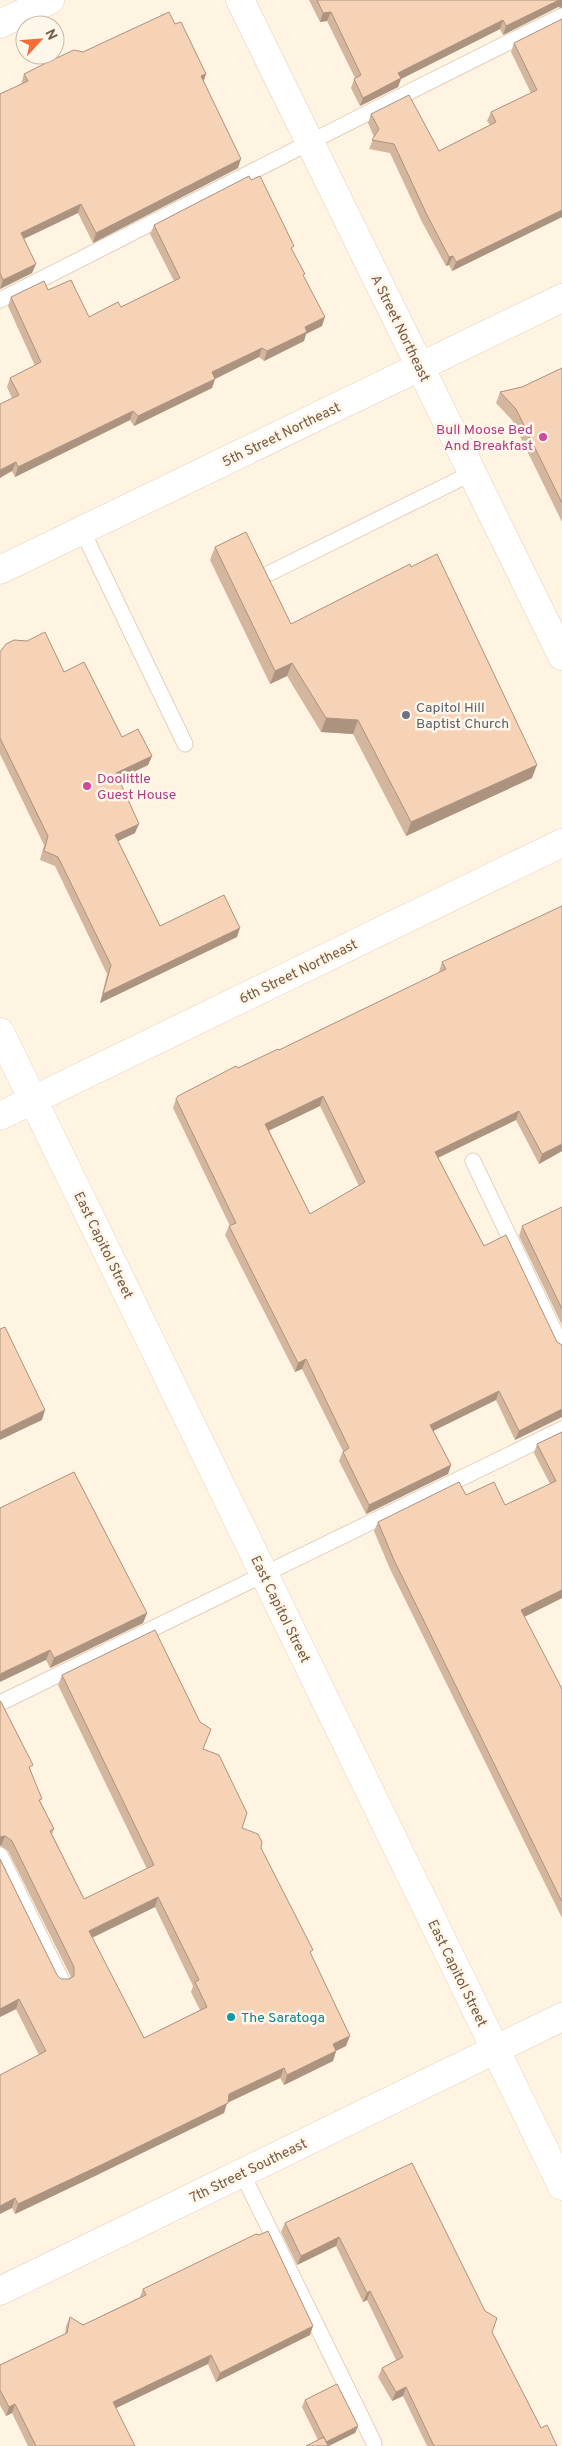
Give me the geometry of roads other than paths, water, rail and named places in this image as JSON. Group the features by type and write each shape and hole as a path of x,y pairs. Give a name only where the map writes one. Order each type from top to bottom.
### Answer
{"street":[{"path":"0,24 50,0"},
{"name":"A Street Northeast","path":"240,0 562,656"},
{"name":"5th Street Northeast","path":"0,570 562,298"},
{"name":"6th Street Northeast","path":"0,1116 562,844"},
{"name":"East Capitol Street","path":"0,1032 562,2186"},
{"name":"7th Street Southeast","path":"0,2291 562,2017"}],"lane":[{"path":"0,300 310,142 341,124 562,16"},
{"path":"270,573 472,473"},
{"path":"82,530 186,744"},
{"path":"473,1161 562,1347"},
{"path":"0,1703 562,1429"},
{"path":"0,1855 62,1981"},
{"path":"242,2173 374,2443"}],"place":[{"name":"Bull Moose Bed And Breakfast","path":"543,437"},
{"name":"Capitol Hill Baptist Church","path":"406,715"},
{"name":"Doolittle Guest House","path":"87,786"},
{"name":"The Saratoga","path":"231,2017"}]}
